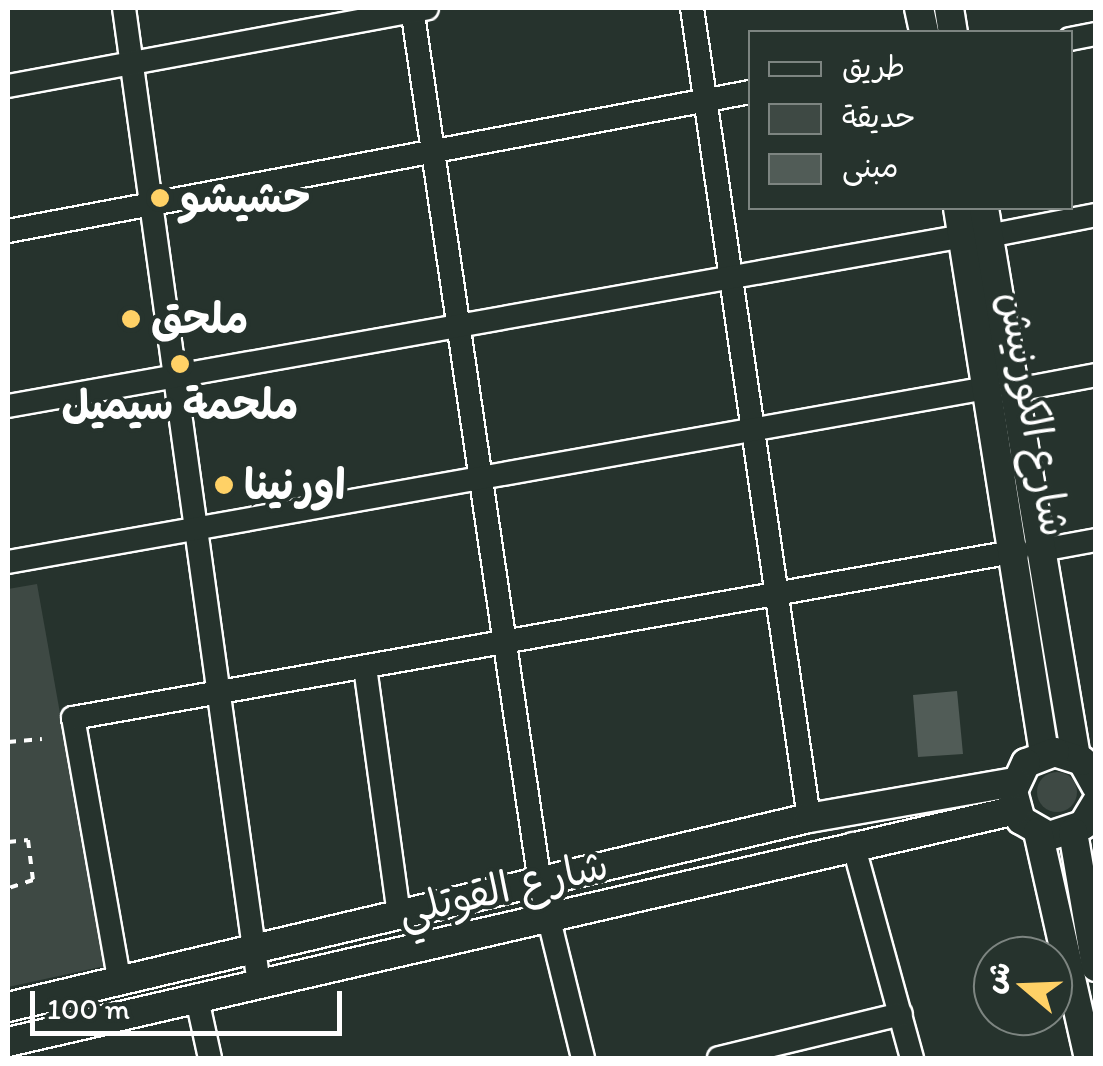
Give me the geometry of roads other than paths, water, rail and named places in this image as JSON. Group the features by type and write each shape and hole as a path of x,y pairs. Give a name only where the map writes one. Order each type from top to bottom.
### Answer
{"street":[{"path":"124,8 259,985"},
{"path":"8,86 417,8 433,152 540,883 583,1058"},
{"path":"692,8 809,818"},
{"path":"8,230 748,92"},
{"name":"شارع الكورنيش","path":"959,210 976,236 1016,390 1090,776"},
{"name":"شارع الكورنيش","path":"983,210 976,236 987,388 1018,551 1044,753"},
{"path":"8,406 1096,214"},
{"path":"1016,390 1096,374"},
{"path":"8,562 987,388"},
{"path":"1047,549 1096,540"},
{"path":"118,978 73,718 218,695 776,587 1018,551"},
{"path":"365,667 400,914"},
{"path":"1089,1058 1038,832 1016,810 1014,782 1044,753 1090,776"},
{"name":"شارع القوتلي","path":"8,1007 809,818 1014,782"},
{"path":"1096,803 1073,832 1096,967"},
{"name":"شارع القوتلي","path":"8,1042 550,918 852,844 1016,810"},
{"path":"1038,832 1073,832"},
{"path":"852,844 912,1058"},
{"path":"197,999 210,1058"},
{"path":"719,1058 901,1014"}],"place":[{"name":"حشيشو","path":"160,198"},
{"name":"ملحق","path":"131,319"},
{"name":"ملحمة سيميل","path":"180,364"},
{"name":"اورنينا","path":"224,485"}]}
